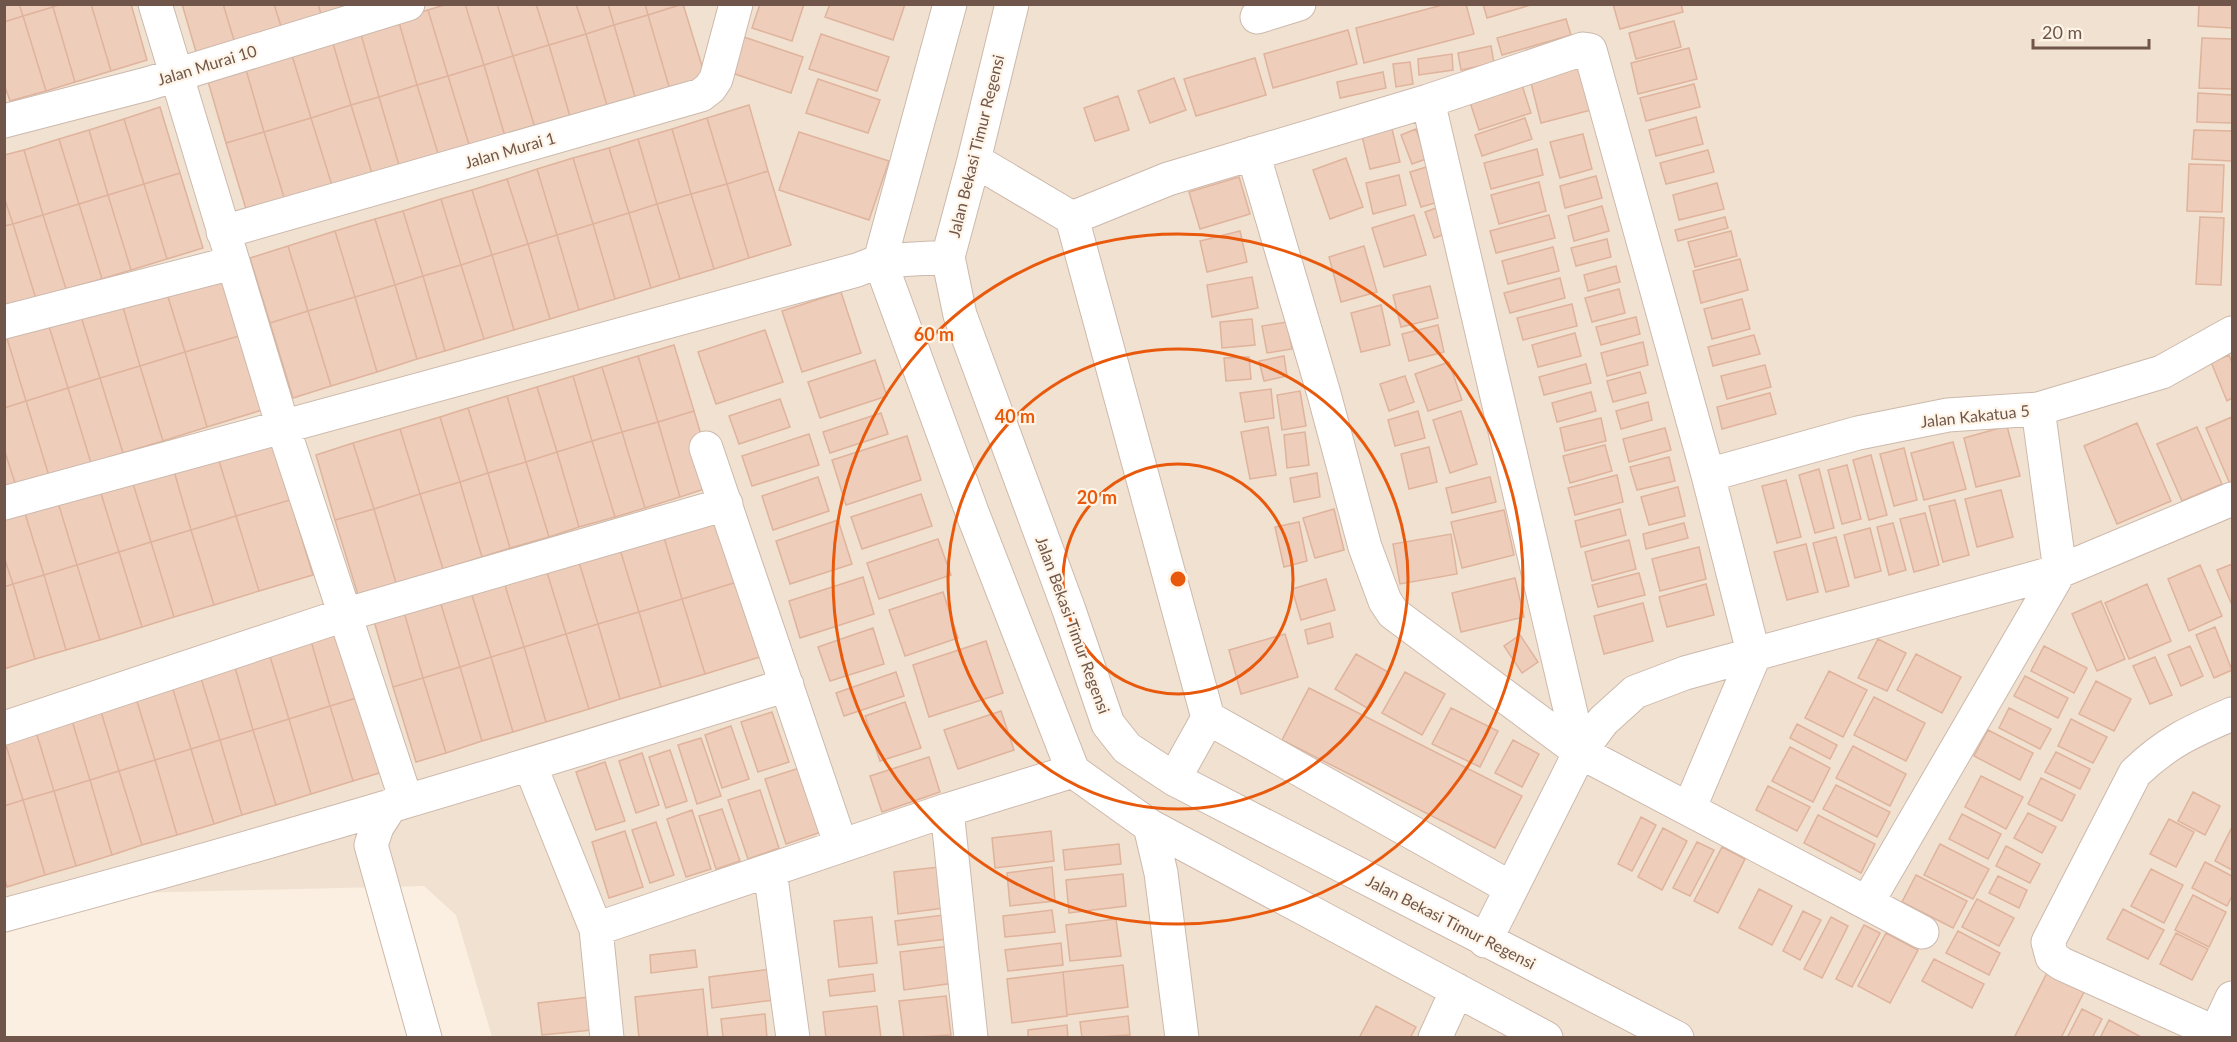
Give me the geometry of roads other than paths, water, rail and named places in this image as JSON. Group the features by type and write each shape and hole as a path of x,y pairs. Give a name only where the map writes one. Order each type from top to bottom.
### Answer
{"street":[{"path":"155,4 232,263 344,615 398,803"},
{"name":"Jalan Murai 10","path":"4,121 176,75 408,4"},
{"name":"Jalan Murai 1","path":"223,232 701,95 716,79 736,4"},
{"path":"950,4 880,261 972,512 1073,771 1150,826 1546,1038"},
{"name":"Jalan Bekasi Timur Regensi","path":"1011,4 948,257 960,315 1108,724 1127,748 1174,779 1677,1038"},
{"path":"1257,16 1299,4"},
{"path":"1072,218 1168,179 1428,101 1583,49 1590,50 1708,475 1754,656 1689,809"},
{"path":"1428,101 1580,752"},
{"path":"1253,153 1324,394 1365,547 1385,601 1393,613 1580,752 1922,932"},
{"path":"974,160 1072,218 1208,718 1174,779"},
{"path":"4,503 857,270 880,261 948,257"},
{"path":"4,322 232,263"},
{"name":"Jalan Kakatua 5","path":"1708,475 1869,430 1948,415 2038,410 2162,372 2232,333"},
{"path":"1867,903 2060,571 2038,410"},
{"path":"706,448 841,846"},
{"path":"1485,941 1580,752 1603,721 1635,692 1685,673 2060,571 2232,499"},
{"path":"4,728 344,615 726,504"},
{"path":"4,915 170,871 530,765 787,685"},
{"path":"2232,714 2188,733 2156,753 2135,773 2048,942 2052,957 2062,964 2221,1035 2232,998"},
{"path":"1208,718 1511,888"},
{"path":"530,765 596,929 607,1038"},
{"path":"596,929 947,810 1073,771"},
{"path":"398,803 377,827 371,845 425,1038"},
{"path":"947,810 971,1038"},
{"path":"1150,826 1161,873 1182,1038"},
{"path":"770,870 793,1038"},
{"path":"1435,1038 1457,990"}]}
